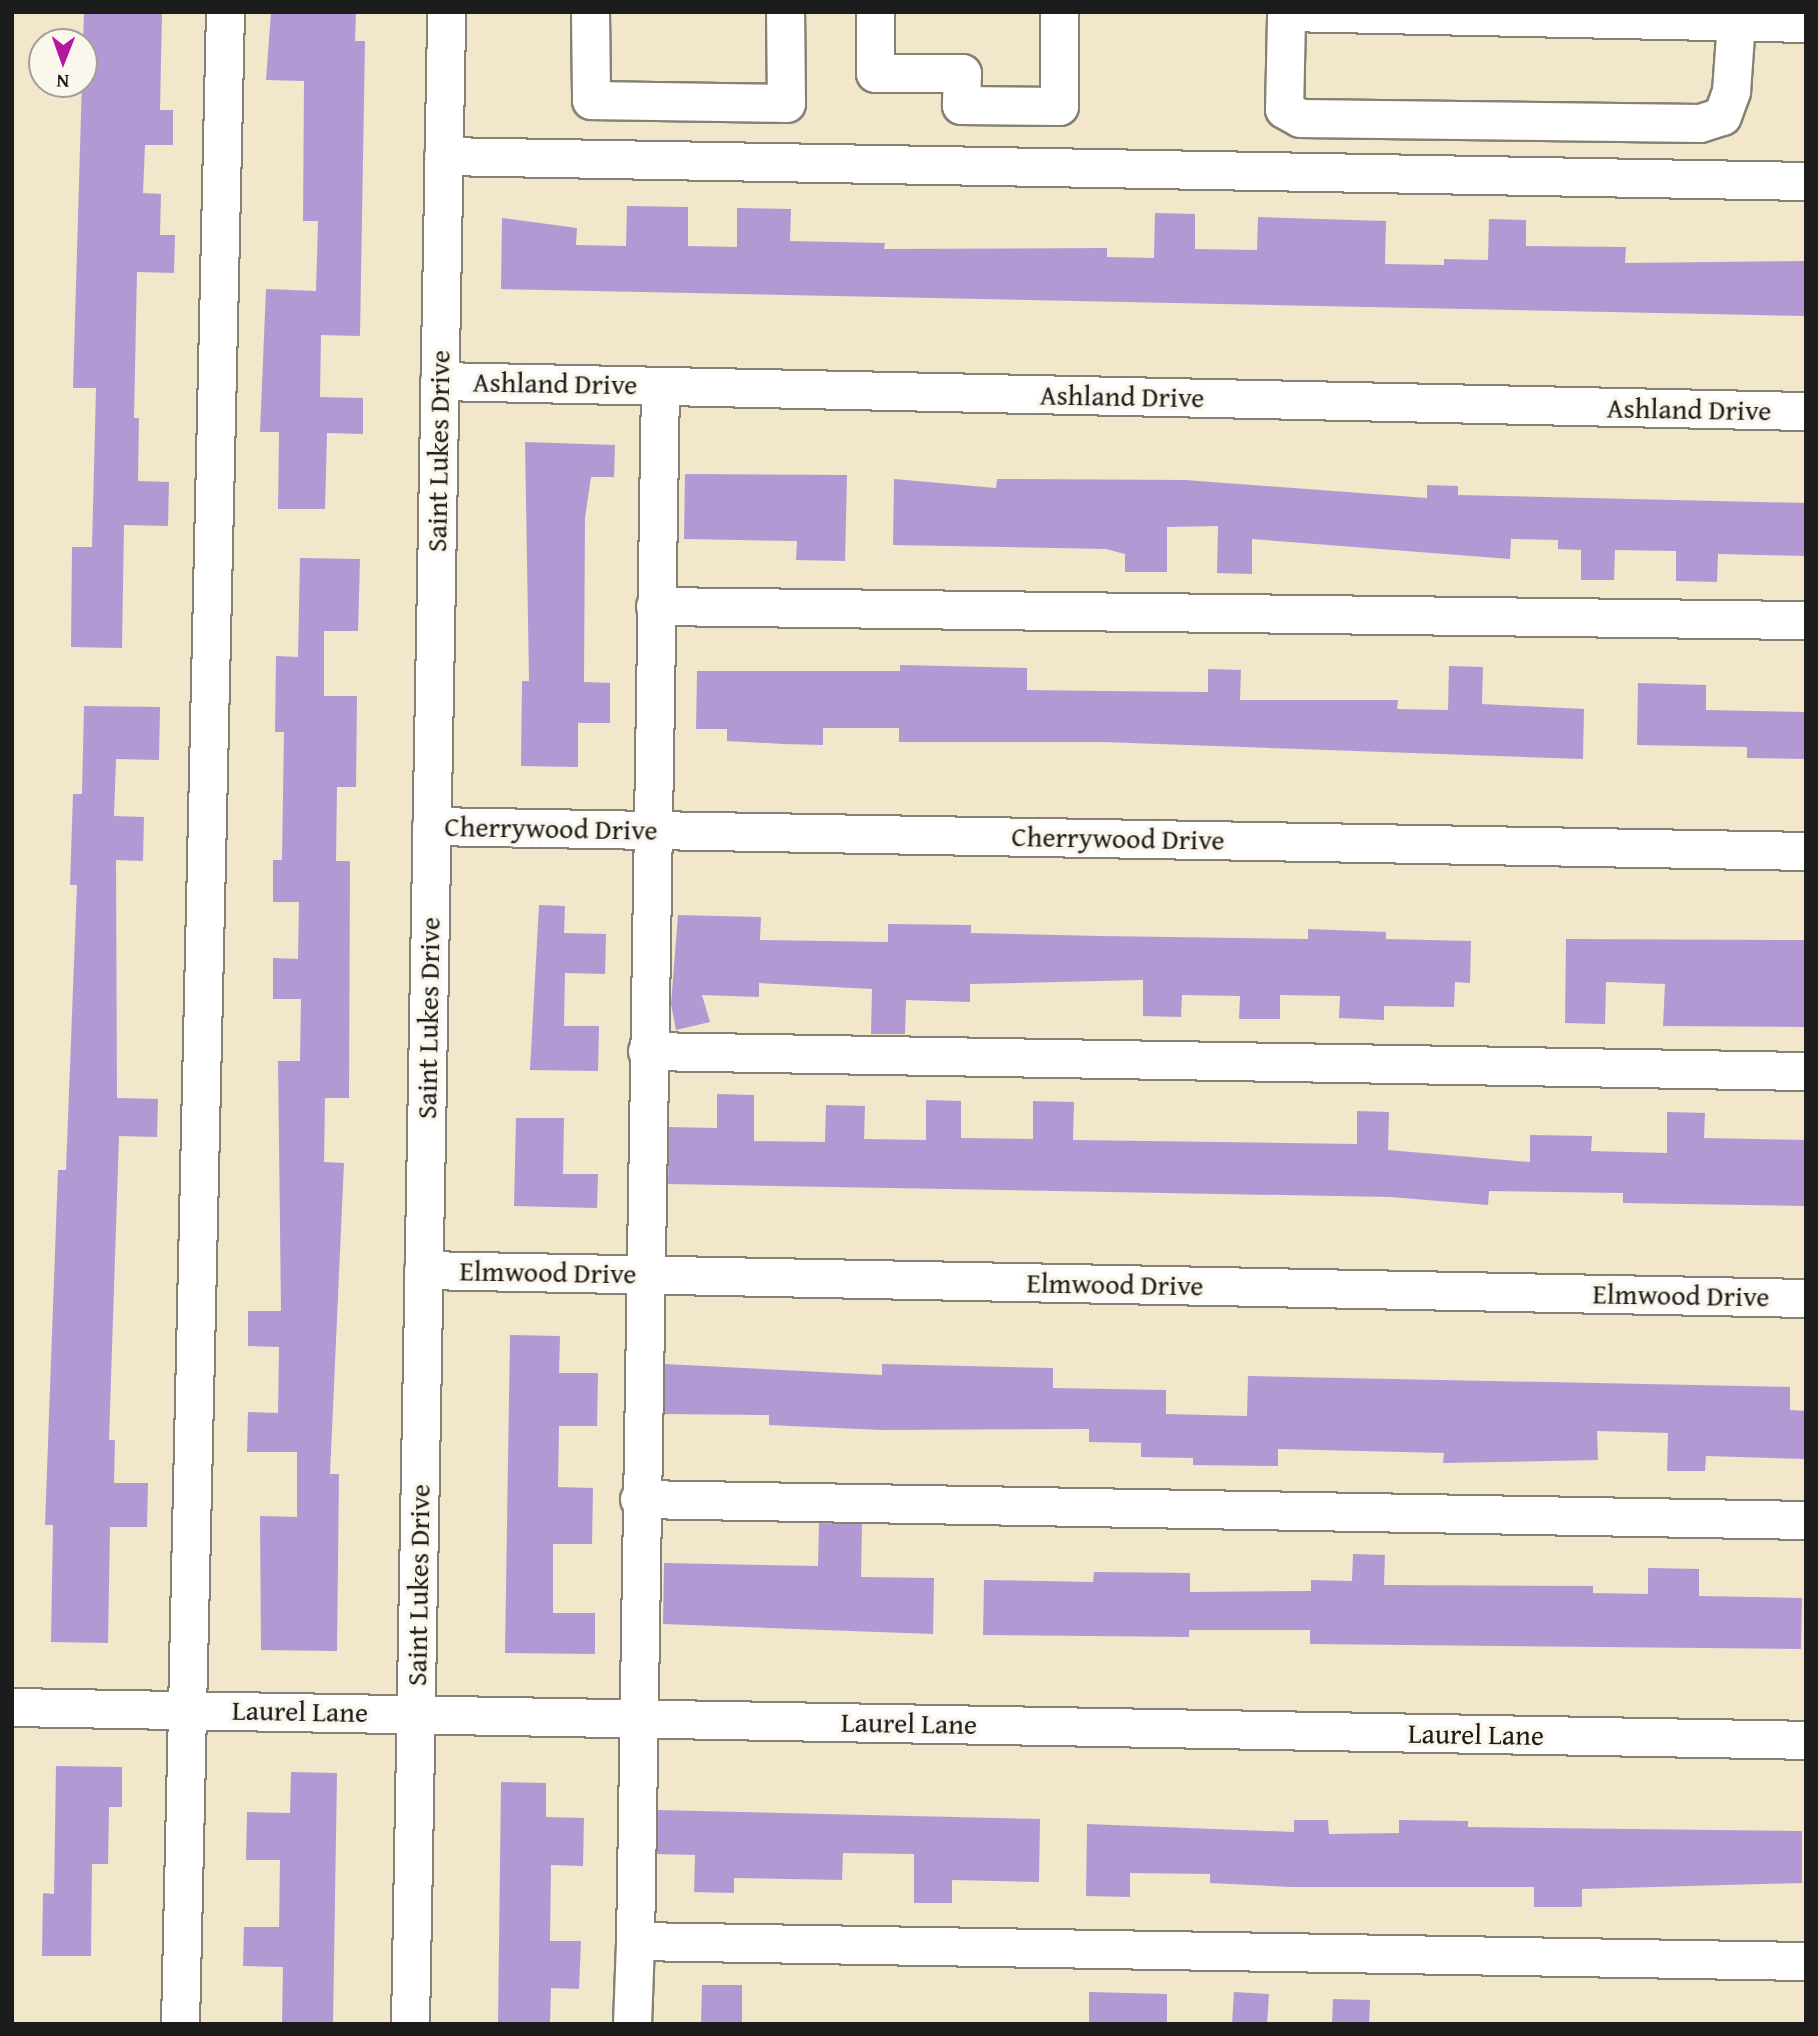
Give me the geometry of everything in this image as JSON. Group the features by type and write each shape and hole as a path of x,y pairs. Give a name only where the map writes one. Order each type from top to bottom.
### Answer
{"street":[{"path":"180,2024 225,12"},
{"name":"Saint Lukes Drive","path":"410,2024 446,12"},
{"path":"590,12 591,100 786,103 785,12"},
{"path":"875,12 875,73 962,73 961,105 1059,106 1059,12"},
{"path":"1736,22 1731,91 1722,116 1700,123 1300,118 1284,109 1286,15 1806,23"},
{"path":"443,156 1806,181"},
{"name":"Ashland Drive","path":"439,381 1806,411"},
{"path":"632,2024 650,830 660,386"},
{"path":"655,606 1806,620"},
{"name":"Cherrywood Drive","path":"431,826 1806,851"},
{"path":"647,1051 1806,1071"},
{"name":"Elmwood Drive","path":"423,1270 1806,1298"},
{"path":"639,1499 1806,1520"},
{"name":"Laurel Lane","path":"12,1707 415,1712 1806,1740"},
{"path":"635,1941 1806,1961"}],"building":[{"path":"84,12 162,12 160,110 173,110 173,145 145,145 143,193 161,194 160,235 175,235 174,273 137,272 134,418 139,418 138,481 169,482 168,526 124,525 122,648 71,647 72,547 92,547 96,388 73,388 81,98 98,98 98,28 84,28"},
{"path":"271,12 356,12 355,41 365,41 360,336 321,335 320,397 363,398 363,434 327,433 325,509 278,509 279,432 260,432 266,289 316,291 318,221 303,221 304,81 266,80"},
{"path":"627,206 688,207 688,246 737,247 737,208 791,209 790,241 885,243 884,249 1107,248 1107,257 1154,258 1155,213 1195,214 1195,249 1257,250 1258,217 1386,221 1385,264 1444,265 1444,259 1488,260 1489,219 1526,220 1526,246 1626,247 1625,263 1806,261 1806,316 501,289 502,218 577,228 576,245 626,246"},
{"path":"525,442 615,445 614,477 591,477 585,518 584,682 610,683 610,723 578,723 578,767 521,766 522,681 529,681"},
{"path":"685,474 847,475 845,561 796,560 797,541 684,539"},
{"path":"894,479 996,488 997,479 1185,480 1427,498 1427,485 1458,486 1458,495 1806,503 1806,556 1718,554 1717,582 1676,581 1676,551 1615,550 1614,580 1581,580 1581,550 1558,549 1558,540 1511,539 1510,559 1252,539 1252,574 1217,573 1218,526 1167,527 1167,572 1125,572 1125,554 1106,549 893,545"},
{"path":"300,558 360,559 358,631 324,631 324,696 357,696 356,787 337,787 336,861 350,861 349,1098 325,1098 324,1162 344,1163 330,1474 339,1474 337,1651 261,1650 260,1516 297,1517 297,1452 247,1452 248,1412 278,1413 279,1347 248,1346 248,1311 281,1311 278,1061 300,1061 301,999 273,999 273,958 298,959 299,902 273,902 273,860 282,860 284,732 275,732 276,656 298,657"},
{"path":"900,665 1027,668 1027,690 1208,692 1208,669 1241,670 1240,700 1398,700 1397,709 1448,710 1449,666 1483,667 1482,704 1584,709 1583,759 1102,742 899,742 899,728 823,728 823,745 784,744 727,741 727,729 696,729 697,671 900,671"},
{"path":"1638,683 1706,685 1706,710 1806,712 1806,759 1747,758 1747,747 1637,745"},
{"path":"84,706 160,707 159,760 116,759 114,816 144,817 143,861 116,860 117,1098 158,1099 157,1137 119,1136 109,1440 115,1440 114,1483 148,1483 147,1527 110,1527 108,1643 51,1642 53,1525 45,1525 58,1170 66,1170 77,885 70,885 73,794 82,794"},
{"path":"539,905 565,906 564,933 606,934 605,974 565,973 564,1026 599,1026 598,1071 530,1070"},
{"path":"678,915 761,917 760,940 888,942 888,924 971,925 971,933 1100,936 1308,939 1308,929 1386,932 1386,939 1471,941 1470,983 1455,982 1454,1007 1384,1006 1384,1020 1339,1018 1340,996 1280,995 1280,1019 1239,1019 1240,996 1182,995 1181,1017 1143,1016 1143,980 970,984 970,1002 906,1000 905,1034 871,1034 872,989 759,983 759,997 702,995 710,1022 676,1030 671,1004"},
{"path":"1566,939 1806,940 1806,1027 1663,1026 1665,984 1606,982 1605,1024 1565,1023"},
{"path":"717,1094 754,1095 754,1141 825,1142 826,1105 865,1106 864,1139 926,1140 926,1100 961,1101 961,1138 1033,1139 1033,1101 1074,1102 1073,1140 1357,1144 1357,1111 1389,1112 1388,1150 1530,1162 1530,1135 1592,1136 1591,1151 1667,1153 1667,1112 1705,1113 1704,1138 1806,1140 1806,1206 1623,1203 1623,1193 1489,1191 1488,1205 1390,1197 668,1184 669,1127 717,1128"},
{"path":"516,1118 564,1118 563,1174 598,1174 597,1208 514,1206"},
{"path":"510,1335 560,1336 559,1373 598,1373 597,1426 559,1426 558,1487 593,1488 592,1544 553,1544 553,1613 595,1613 595,1654 505,1653"},
{"path":"665,1364 882,1375 882,1364 1053,1368 1053,1388 1166,1390 1166,1414 1247,1416 1248,1376 1790,1387 1790,1410 1806,1411 1806,1459 1706,1456 1705,1471 1667,1471 1668,1433 1597,1431 1598,1460 1443,1463 1444,1453 1278,1449 1278,1466 1193,1465 1193,1458 1141,1457 1141,1443 1089,1442 1089,1429 881,1430 769,1425 769,1415 664,1414"},
{"path":"819,1523 862,1524 861,1577 934,1578 933,1634 663,1624 664,1563 818,1566"},
{"path":"1353,1554 1385,1555 1384,1585 1593,1586 1593,1593 1648,1594 1648,1568 1699,1569 1699,1596 1802,1598 1801,1649 1310,1644 1310,1630 1189,1630 1189,1637 983,1635 984,1580 1093,1582 1094,1572 1190,1573 1190,1592 1311,1591 1311,1580 1352,1581"},
{"path":"56,1766 122,1767 122,1807 109,1807 108,1864 92,1864 91,1956 42,1956 43,1893 54,1894"},
{"path":"291,1772 337,1773 333,2024 282,2024 283,1967 243,1966 244,1927 279,1927 280,1860 246,1860 247,1812 290,1813"},
{"path":"501,1782 546,1783 546,1817 584,1818 583,1866 551,1865 550,1941 581,1941 579,1989 551,1988 550,2024 498,2024"},
{"path":"658,1810 1040,1819 1039,1882 952,1880 952,1903 914,1903 914,1854 843,1853 842,1880 734,1878 734,1893 694,1892 695,1855 657,1854"},
{"path":"1294,1820 1328,1820 1329,1834 1399,1833 1399,1820 1468,1821 1468,1827 1802,1831 1802,1883 1582,1889 1582,1907 1534,1907 1534,1887 1293,1887 1210,1883 1210,1874 1130,1873 1130,1897 1086,1896 1087,1824 1294,1832"},
{"path":"702,1985 742,1985 742,2024 701,2024"},
{"path":"1089,1992 1167,1994 1167,2024 1089,2024"},
{"path":"1234,1992 1269,1994 1267,2024 1232,2024"},
{"path":"1333,1999 1370,2000 1369,2024 1332,2024"}]}
